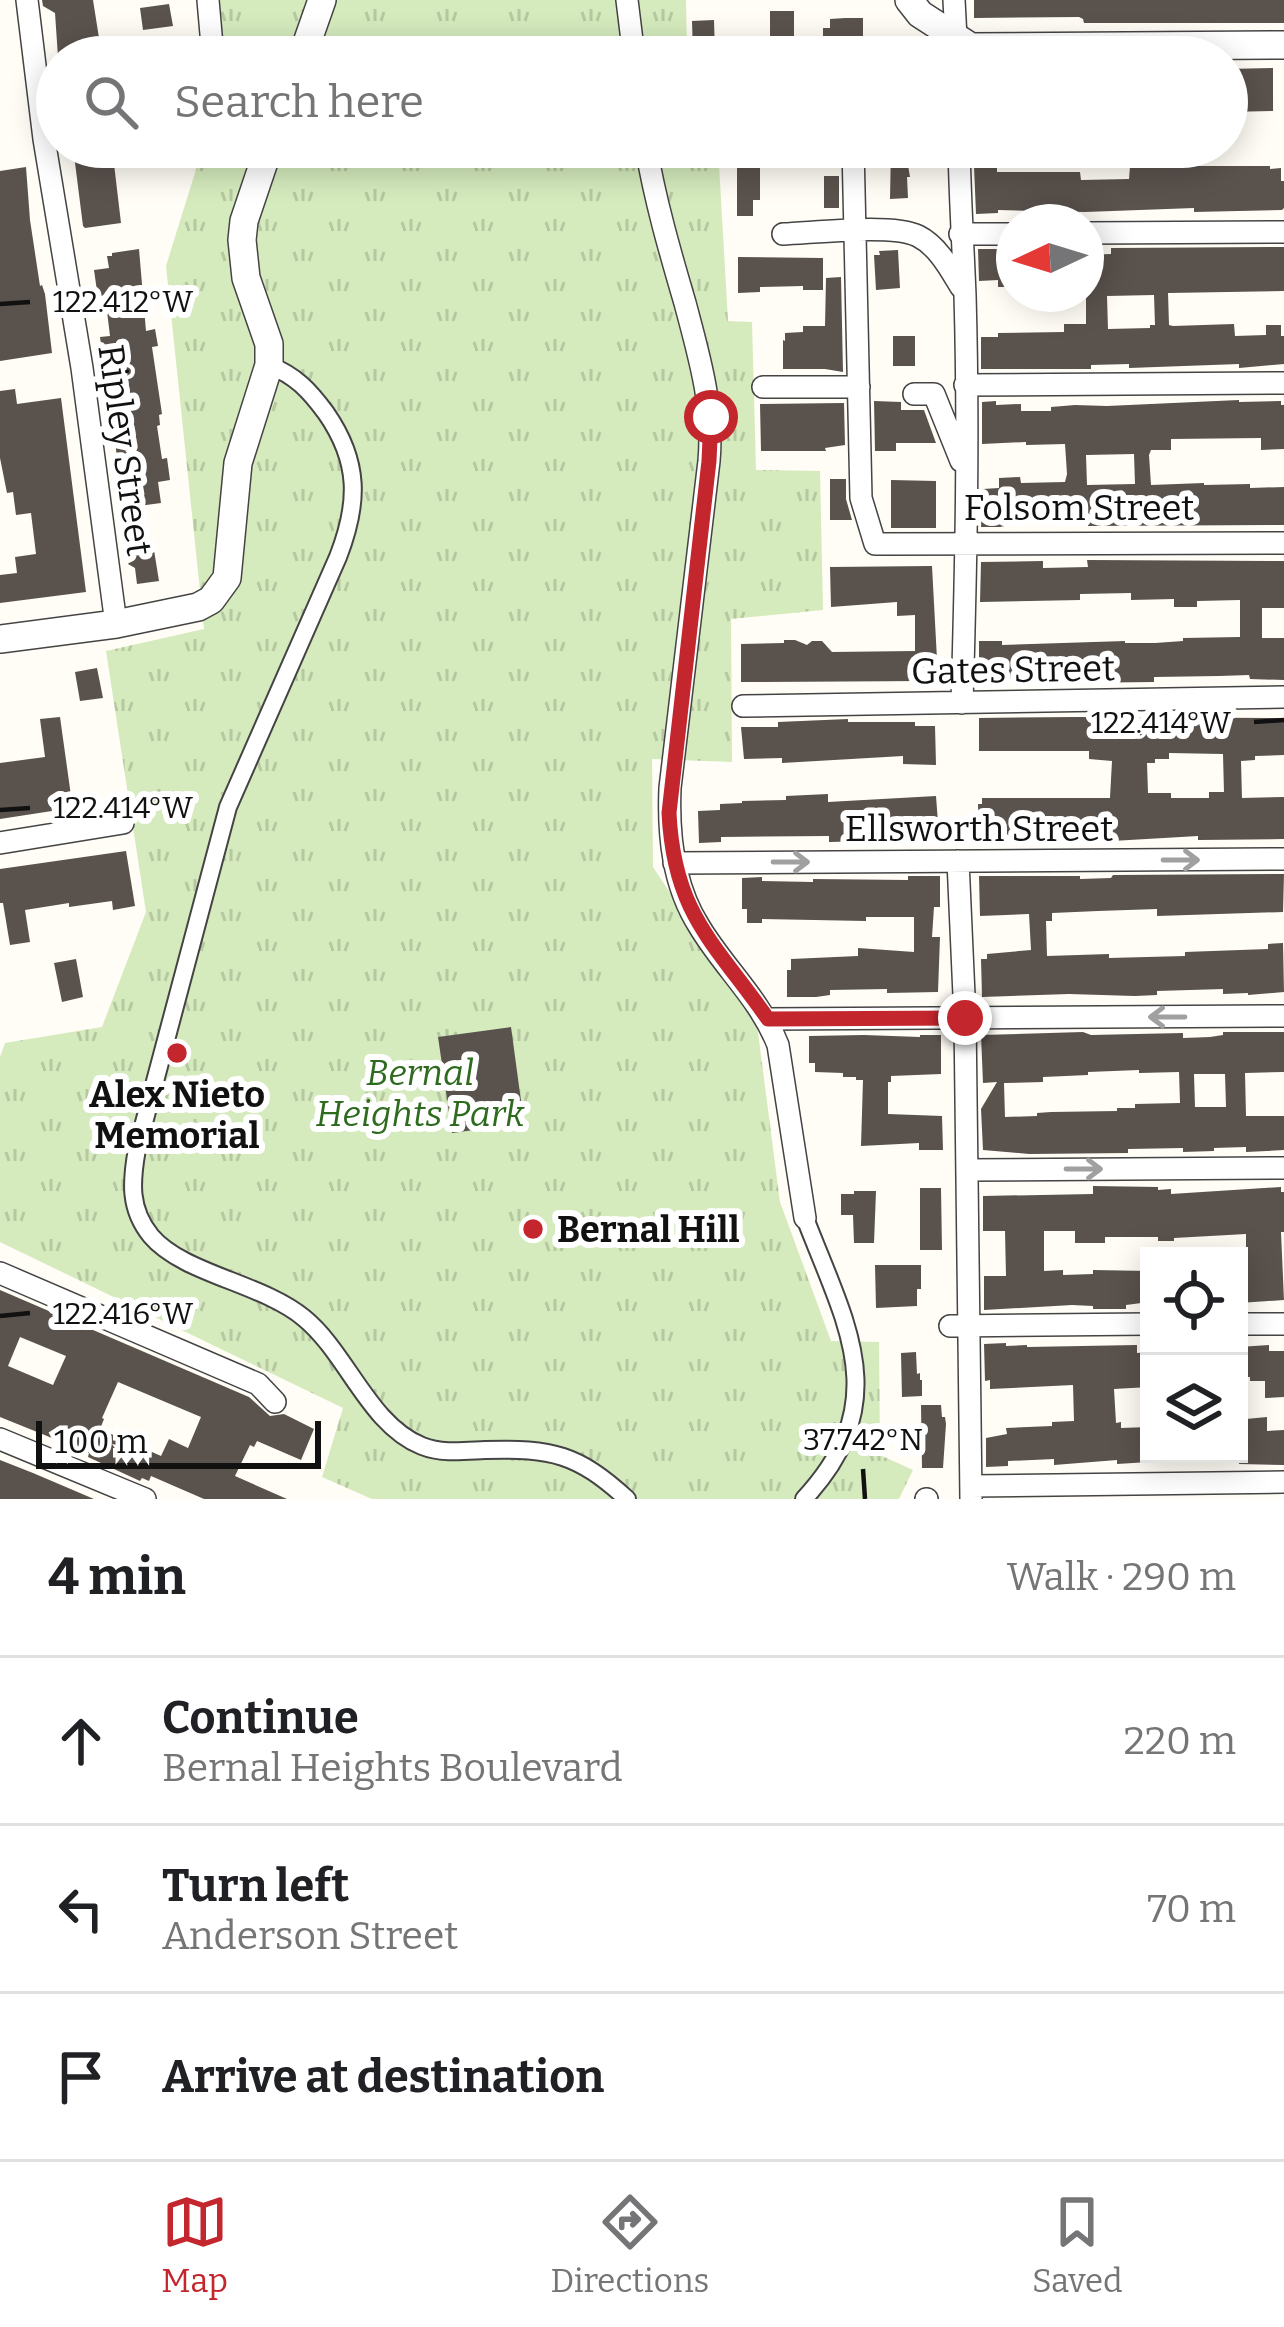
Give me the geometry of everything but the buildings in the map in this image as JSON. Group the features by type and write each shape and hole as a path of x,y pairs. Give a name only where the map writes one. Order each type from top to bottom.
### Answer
{"street":[{"name":"Ripley Street","path":"27,0 36,74"},
{"path":"208,0 211,36"},
{"path":"309,36 322,0"},
{"path":"627,0 631,36"},
{"path":"910,0 944,36"},
{"path":"954,0 956,36"},
{"path":"1248,45 1284,45"},
{"name":"Ripley Street","path":"49,168 82,368 116,624"},
{"path":"0,639 116,624 198,607 219,591 230,563 238,463 268,365 269,344 246,278 242,240 262,168"},
{"path":"651,168 705,376 711,417 670,788 674,862 697,924 768,1019 784,1069 806,1218 857,1364 856,1402 848,1436 804,1499"},
{"path":"764,387 859,387 854,168"},
{"path":"959,168 966,473 962,703"},
{"path":"783,234 887,230 920,237 945,261 964,292"},
{"path":"1104,233 1284,232"},
{"path":"960,234 996,234"},
{"path":"268,365 308,389 337,429 348,453 353,505 338,557 241,772 217,839 137,1149 131,1189 134,1204 149,1233 176,1256 253,1288 304,1318 390,1425 419,1445 439,1450 548,1452 581,1462 627,1499"},
{"path":"965,385 1284,383"},
{"name":"Folsom Street","path":"859,387 861,498 875,544 1284,543"},
{"path":"914,394 934,394 966,473"},
{"name":"Gates Street","path":"743,706 1284,698"},
{"path":"0,843 123,823"},
{"name":"Ellsworth Street","path":"674,862 1284,859"},
{"path":"958,861 967,1170 960,1325 971,1493 1284,1482"},
{"path":"768,1019 1284,1016"},
{"path":"967,1170 1284,1168"},
{"path":"0,1273 258,1384 275,1402"},
{"path":"960,1325 1140,1324"},
{"path":"1248,1324 1284,1324"},
{"path":"0,1438 145,1499"}],"green space":[{"path":"220,0 686,0 687,36 223,36"},
{"name":"Bernal Heights Park","path":"196,168 719,168 728,321 752,322 756,470 820,471 823,610 731,619 732,762 652,759 653,867 757,1025 780,1202 831,1341 879,1342 880,1455 913,1470 899,1499 372,1499 322,1477 343,1408 0,1242 0,1057 5,1043 102,1027 146,912 106,651 204,629 166,266"}],"place":[{"name":"Alex Nieto Memorial","path":"177,1053"},
{"name":"Bernal Hill","path":"533,1229"}],"route":[{"path":"711,417 670,788 670,838 687,903 710,943 768,1019 965,1018"}]}
